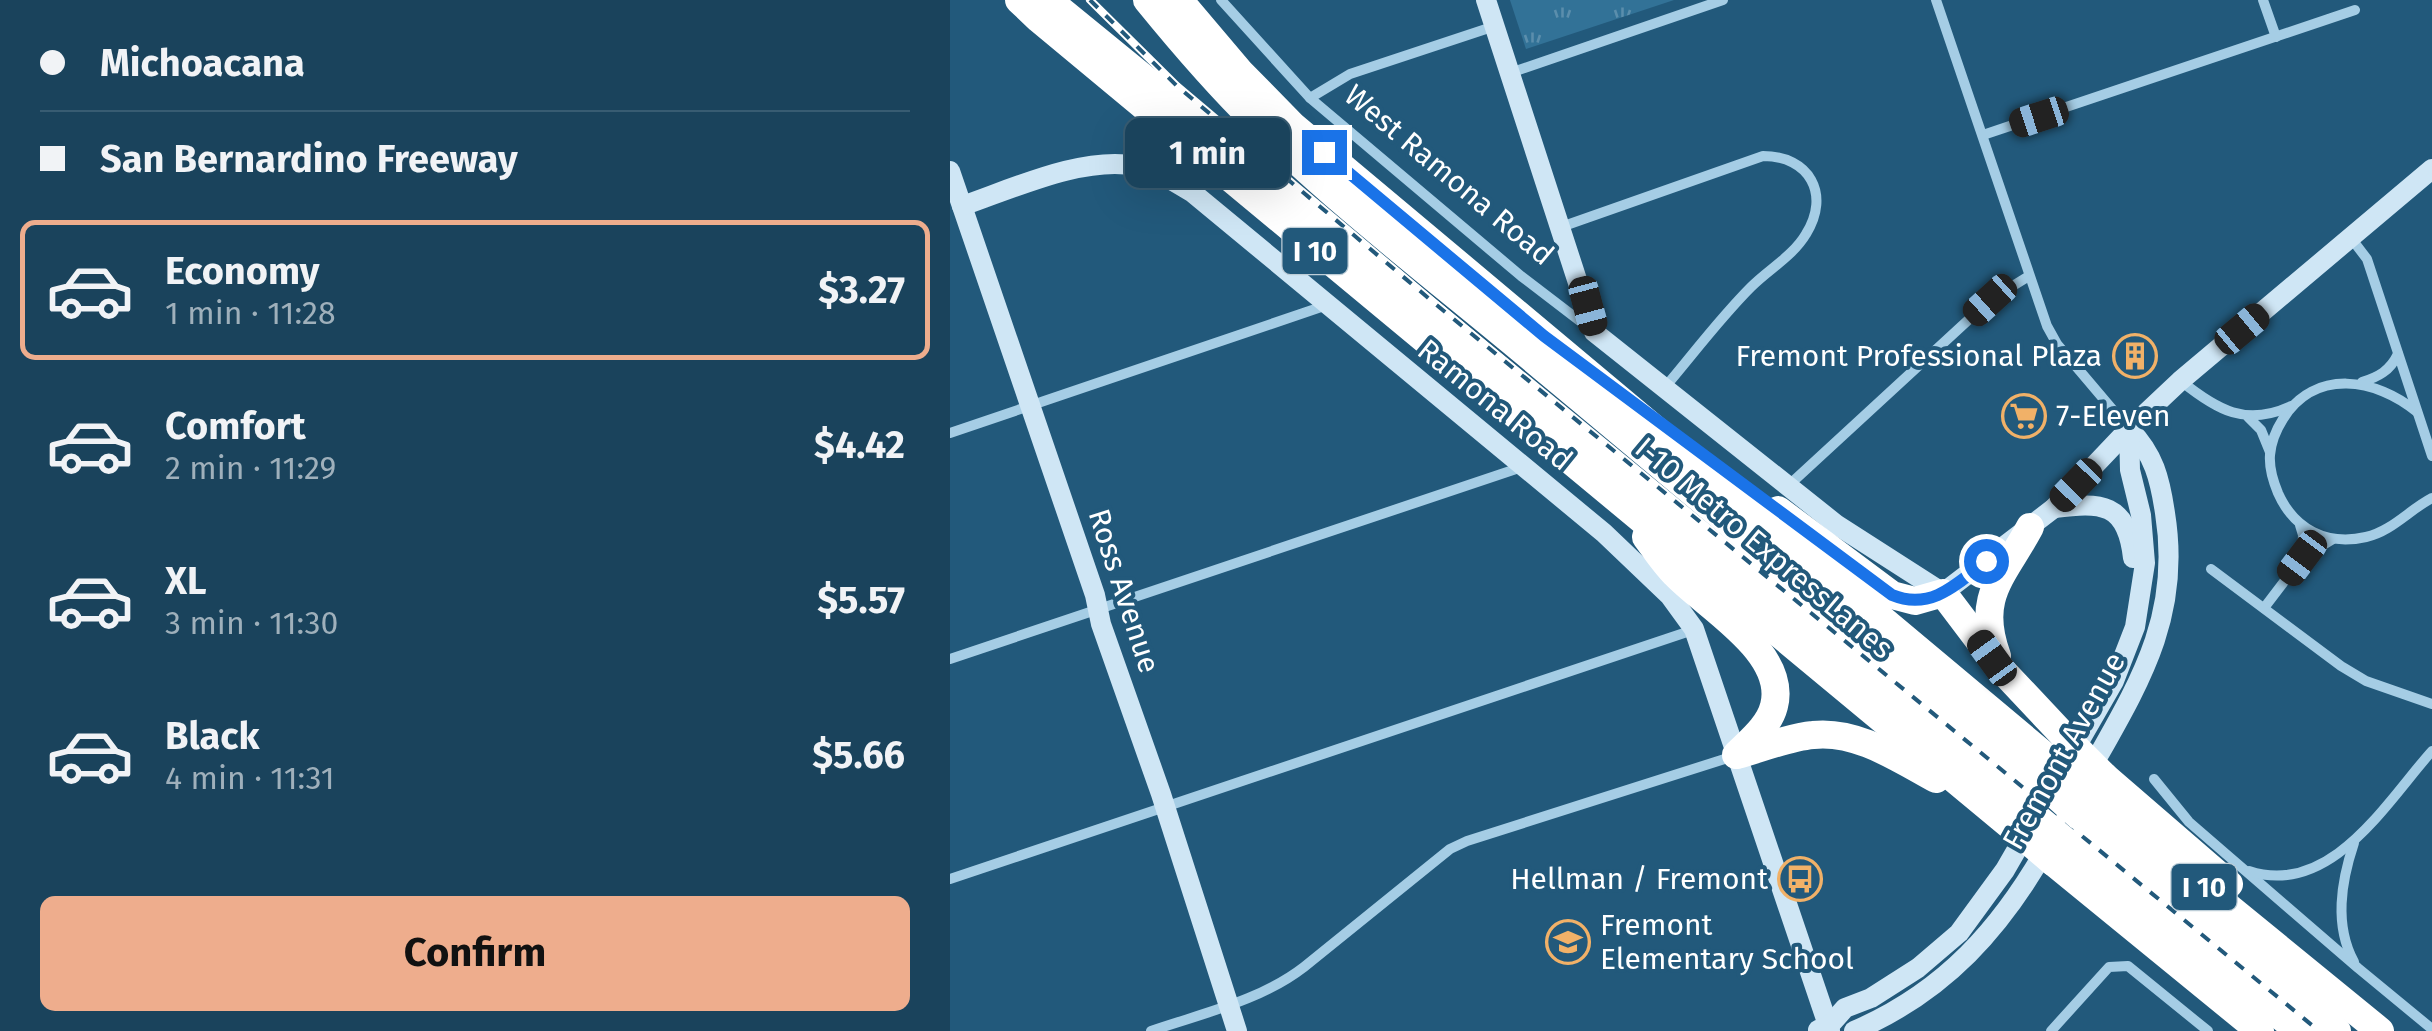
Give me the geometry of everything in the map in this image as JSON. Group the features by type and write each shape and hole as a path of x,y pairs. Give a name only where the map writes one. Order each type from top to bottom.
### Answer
{"highway":[{"name":"I 10","path":"1019,0 1615,497 2010,815"},
{"name":"I-10 Metro ExpressLanes","path":"1048,0 1392,280 2010,815 2236,979 2299,1031"},
{"name":"I-10 Metro ExpressLanes","path":"1147,0 1254,121 1341,201 1884,654 2051,758"},
{"name":"I 10","path":"1179,0 1240,72 1294,126 2051,758 2091,796 2380,1031"},
{"path":"1544,336 1892,595 1916,601 1943,593 2006,675"},
{"path":"1615,497 1675,574 1738,629 1772,672 1776,690 1773,712 1736,755"},
{"path":"2030,527 1999,576 1989,615 1992,642 2006,675 2051,758"},
{"path":"1828,575 1884,654"},
{"path":"1736,755 1814,734 1848,738 1877,747 2010,815"},
{"path":"2091,796 2338,1031"},
{"name":"I 10","path":"2059,852 2165,952 2260,1031"},
{"path":"2165,952 2236,979"}],"street":[{"name":"West Ramona Road","path":"1220,0 1310,98 1521,276 1852,535 1943,593"},
{"path":"1486,0 1594,332"},
{"path":"1510,73 1723,0"},
{"path":"1936,0 2047,326 2057,344 2129,430"},
{"path":"2263,0 2276,37"},
{"path":"1983,136 2355,10"},
{"path":"1310,98 1350,74 1494,26"},
{"path":"1561,227 1763,156 1779,156 1807,172 1815,185 1817,202 1814,220 1806,234 1798,246 1752,286 1666,386"},
{"name":"Ramona Road","path":"956,208 1086,166 1136,166 1167,176 1604,533 1670,596 1694,629 1836,1030"},
{"path":"1943,593 2054,508 2180,381 2432,169"},
{"name":"Ross Avenue","path":"950,171 956,208 1030,406 1238,1031"},
{"path":"2350,237 2366,259 2432,456"},
{"path":"1787,486 1990,300 2030,276"},
{"path":"950,433 1326,305"},
{"path":"2355,384 2382,374 2398,353"},
{"path":"2180,381 2210,404 2248,416 2276,413 2305,395 2338,384 2390,393 2417,412"},
{"path":"2270,452 2277,429 2292,406"},
{"path":"2248,416 2261,430 2270,452 2273,479 2288,512 2300,525 2333,539 2354,539 2377,534 2432,498"},
{"name":"Fremont Avenue","path":"1836,1030 1845,1008 1888,988 1933,957 1959,933 2005,870 2114,681 2131,641 2144,580 2141,515 2130,470 2129,430"},
{"name":"Fremont Avenue","path":"1836,1030 1903,1006 1932,987 1970,954 1996,924 2046,849 2142,674 2163,614 2169,574 2168,536 2152,457 2129,430"},
{"path":"950,659 1523,467"},
{"path":"2054,508 2090,504 2118,516 2130,535 2139,612"},
{"path":"2408,515 2430,513"},
{"path":"2300,525 2302,558"},
{"path":"2264,608 2302,558 2333,539"},
{"path":"2211,570 2366,682 2432,704"},
{"path":"950,880 1694,629"},
{"path":"2244,869 2261,875 2319,866 2354,842 2432,750"},
{"path":"1151,1031 1245,1000 1290,978 1450,849 1736,755"},
{"path":"2154,779 2189,822 2432,1030"},
{"path":"2354,842 2344,877 2341,919 2346,944 2358,968"},
{"path":"2051,1031 2110,966 2119,965 2128,966 2208,1031"}],"green space":[{"path":"1510,0 1674,0 1526,49"}],"railway":[{"path":"1090,0 1177,86 1439,307 2319,1031"}],"place":[{"name":"Fremont Professional Plaza","path":"2135,356"},
{"name":"7-Eleven","path":"2024,416"},
{"name":"Hellman / Fremont","path":"1800,879"},
{"name":"Fremont Elementary School","path":"1568,942"}],"route":[{"path":"1324,152 1544,336 1892,595 1903,600 1928,599 1943,593 1986,561"}]}
